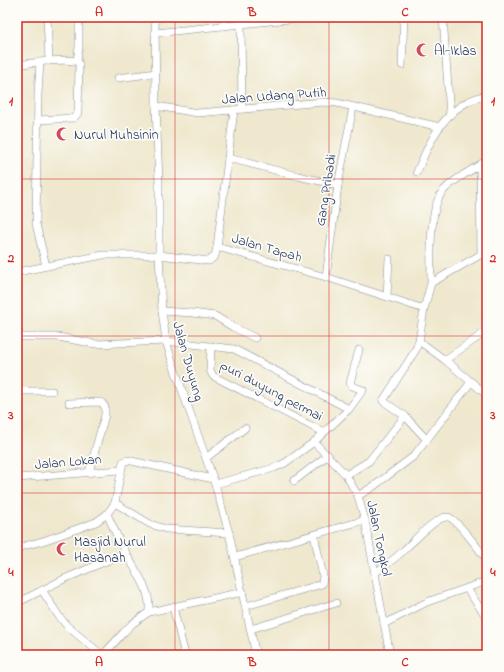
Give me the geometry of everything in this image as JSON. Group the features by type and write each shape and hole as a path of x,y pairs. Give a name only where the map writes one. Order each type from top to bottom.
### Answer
{"street":[{"path":"47,17 49,61"},
{"path":"38,120 74,118 78,113 77,61 79,47 79,17"},
{"name":"Jalan Duyung","path":"155,17 159,183 159,255 162,311 166,342 214,481 229,533 256,655"},
{"path":"224,17 224,26"},
{"path":"155,33 309,17"},
{"path":"402,65 404,17"},
{"path":"443,17 450,114"},
{"path":"242,25 242,109"},
{"path":"17,64 49,61 77,61"},
{"path":"40,62 38,94 36,224 46,266"},
{"path":"118,78 156,73"},
{"path":"417,172 429,144 450,114 465,102 487,95"},
{"name":"Jalan Udang Putih","path":"156,106 198,113 310,102 337,103 440,127"},
{"name":"Gang Pribadi","path":"326,277 338,185 353,107"},
{"path":"217,247 234,110"},
{"path":"228,158 338,185"},
{"path":"427,440 405,416 383,401 415,351 419,341 424,309 431,283 431,237 436,204 439,196 451,184 487,160"},
{"path":"431,283 484,252 480,165"},
{"name":"Jalan Tapah","path":"17,272 103,255 159,255 209,261 215,256 217,247 326,277 424,309"},
{"path":"387,296 389,259"},
{"path":"162,311 215,316 256,338"},
{"path":"445,360 487,332"},
{"name":"puri duyung permai","path":"17,336 58,337 96,344 166,342 234,349 349,409"},
{"path":"419,341 445,360 487,395"},
{"name":"puri duyung permai","path":"211,346 210,370 213,376 323,432"},
{"path":"17,548 88,525 103,518 115,503 123,462 130,460 214,481 274,468 285,463 314,442 349,409 363,390 352,386 350,383 359,350"},
{"path":"358,496 414,456 470,382"},
{"path":"17,391 52,391"},
{"path":"69,403 102,402 105,407 104,420 89,472"},
{"path":"346,474 369,461 405,416"},
{"path":"206,458 245,428"},
{"name":"Jalan Tongkol","path":"314,442 346,474 358,496 365,520 390,655"},
{"path":"294,481 328,455"},
{"name":"Jalan Lokan","path":"17,478 121,470"},
{"path":"115,503 150,524 166,529 229,533"},
{"path":"107,514 125,553 144,583 150,604 149,612"},
{"path":"375,573 404,551 421,533 444,517 449,516 456,521 486,558"},
{"path":"235,557 365,520"},
{"path":"246,606 322,584 323,576 314,535"},
{"path":"17,603 62,580 125,553"},
{"path":"384,624 427,602 487,581"},
{"path":"467,589 487,618"},
{"path":"42,590 66,626 102,655 132,624 149,612 243,592"},
{"path":"250,629 336,603"},
{"path":"173,607 184,655"}],"place":[{"name":"Al-Iklas","path":"423,50"},
{"name":"Nurul Muhsinin","path":"63,134"},
{"name":"Masjid Nurul Hasanah","path":"63,549"}]}
